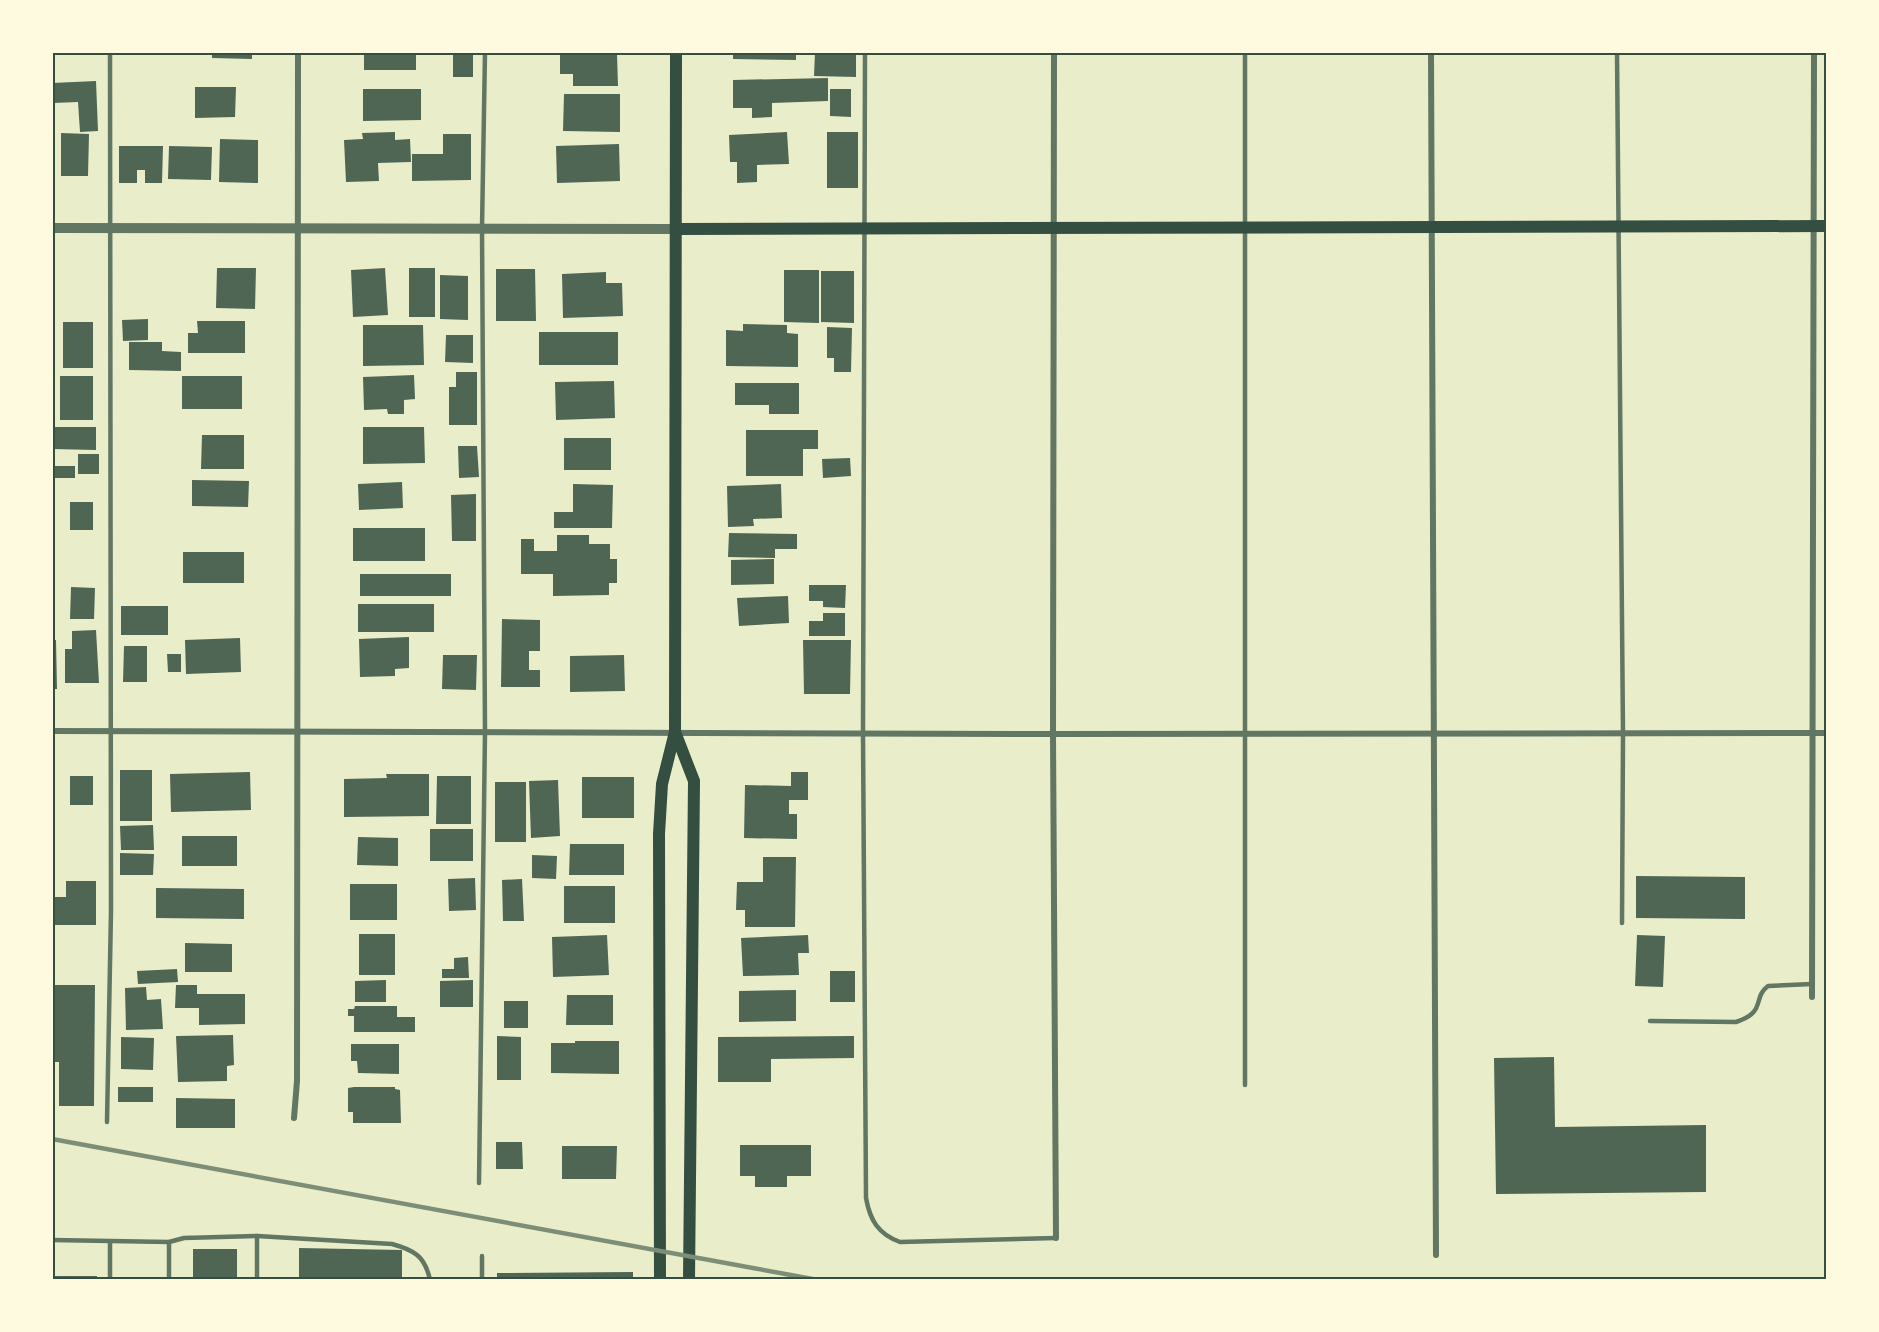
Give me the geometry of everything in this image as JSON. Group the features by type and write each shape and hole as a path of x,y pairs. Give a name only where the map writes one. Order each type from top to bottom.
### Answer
{"main road":[{"path":"660,1280 659,834 662,784 675,732 676,52"},
{"path":"676,229 1054,226 1821,226"},
{"path":"675,732 694,781 689,1280"}],"street":[{"path":"294,1118 297,1081 298,52"},
{"path":"1054,52 1053,734 1056,1238"},
{"path":"1431,52 1432,734 1436,1255"},
{"path":"1812,997 1811,733 1821,226 1814,52"},
{"path":"52,228 676,229"},
{"path":"52,731 1053,734 1827,733"}],"lane":[{"path":"107,1122 111,911 110,52"},
{"path":"479,1183 485,732 482,228 485,52"},
{"path":"866,52 863,733 865,1169 868,1214 887,1237 900,1242 1056,1238"},
{"path":"1245,52 1245,1085"},
{"path":"1617,52 1623,734 1622,923"},
{"path":"1650,1021 1736,1022 1748,1018 1760,1006 1761,993 1768,986 1812,984"},
{"path":"257,1236 257,1280"},
{"path":"52,1240 169,1242 184,1238 257,1236 392,1244 413,1250 424,1260 430,1280"},
{"path":"110,1242 110,1280"},
{"path":"169,1242 169,1280"},
{"path":"482,1256 482,1280"}],"building":[{"path":"212,52 252,52 252,59 212,58"},
{"path":"364,52 416,52 416,70 364,70"},
{"path":"453,52 473,52 473,77 453,77"},
{"path":"733,52 796,52 796,60 733,59"},
{"path":"815,52 856,52 856,77 814,76"},
{"path":"560,54 617,54 618,86 573,86 573,74 560,74"},
{"path":"828,78 828,101 772,103 772,117 752,118 752,108 733,108 733,80"},
{"path":"96,81 98,131 80,132 78,102 53,103 52,83"},
{"path":"195,87 236,87 235,117 195,118"},
{"path":"363,89 421,89 421,120 363,121"},
{"path":"830,89 851,89 851,117 830,116"},
{"path":"564,94 620,94 620,132 563,131"},
{"path":"395,132 395,140 410,139 411,162 378,163 379,181 346,182 344,140 363,139 362,133"},
{"path":"787,132 789,164 757,165 757,182 737,183 737,162 730,162 729,135"},
{"path":"827,132 858,132 858,188 827,188"},
{"path":"61,133 89,134 88,176 61,176"},
{"path":"443,134 471,134 471,180 412,181 412,154 443,154"},
{"path":"220,139 258,140 258,183 219,182"},
{"path":"619,144 620,181 557,183 556,146"},
{"path":"119,146 163,146 162,183 145,183 145,170 137,170 137,183 119,183"},
{"path":"169,146 212,147 211,180 168,179"},
{"path":"217,268 256,268 255,309 216,308"},
{"path":"385,268 388,315 353,317 351,270"},
{"path":"409,268 435,268 435,317 409,317"},
{"path":"496,269 535,269 536,321 496,321"},
{"path":"784,270 819,270 819,323 784,322"},
{"path":"821,271 854,271 854,323 821,322"},
{"path":"606,272 606,283 622,283 623,316 563,318 562,274"},
{"path":"440,275 468,276 468,320 440,319"},
{"path":"148,319 148,340 123,341 122,320"},
{"path":"197,321 245,321 245,353 188,353 188,333 198,333"},
{"path":"63,322 93,322 93,368 63,368"},
{"path":"743,324 787,325 787,333 798,334 798,367 726,366 726,330 743,331"},
{"path":"363,325 423,325 424,365 363,366"},
{"path":"827,327 852,328 851,372 834,372 834,358 827,358"},
{"path":"539,332 618,332 618,365 539,365"},
{"path":"446,335 473,335 473,363 445,362"},
{"path":"129,342 162,342 162,351 181,352 181,371 129,370"},
{"path":"456,372 477,372 477,425 449,425 449,387 456,387"},
{"path":"414,375 415,399 404,400 404,414 388,414 387,409 364,410 363,377"},
{"path":"60,376 93,376 93,420 60,420"},
{"path":"182,376 242,376 242,409 182,409"},
{"path":"614,381 615,418 556,420 555,382"},
{"path":"735,383 799,383 799,414 769,414 769,405 735,405"},
{"path":"52,427 96,427 96,450 52,449"},
{"path":"363,427 424,427 425,463 363,464"},
{"path":"746,430 818,430 818,449 803,449 803,476 746,476"},
{"path":"202,435 244,435 244,469 201,469"},
{"path":"564,438 611,438 611,470 564,470"},
{"path":"458,446 477,446 479,477 459,478"},
{"path":"78,454 99,454 99,474 78,474"},
{"path":"850,458 851,476 823,478 822,459"},
{"path":"52,466 75,466 75,478 52,478"},
{"path":"192,480 249,481 248,507 192,506"},
{"path":"402,482 403,508 359,510 358,484"},
{"path":"573,484 613,485 612,528 554,528 554,512 573,512"},
{"path":"781,484 782,518 753,519 754,526 728,527 727,486"},
{"path":"476,494 476,541 452,541 451,495"},
{"path":"70,502 93,502 93,530 70,530"},
{"path":"353,528 425,528 425,561 353,561"},
{"path":"729,533 797,534 797,549 775,549 775,558 728,557"},
{"path":"557,535 589,535 589,544 610,544 610,559 617,559 617,583 609,583 609,595 553,596 553,574 521,574 521,539 534,539 534,551 557,551"},
{"path":"183,552 244,552 244,583 183,583"},
{"path":"774,559 774,584 731,585 731,560"},
{"path":"360,574 451,574 451,596 360,596"},
{"path":"809,585 846,585 845,608 823,607 823,601 809,601"},
{"path":"71,587 95,588 94,619 70,619"},
{"path":"788,596 789,623 739,626 737,598"},
{"path":"358,604 434,604 434,632 358,632"},
{"path":"121,606 168,606 168,635 121,635"},
{"path":"823,613 845,613 845,636 809,636 809,621 823,621"},
{"path":"502,619 540,620 540,651 529,651 529,670 540,670 540,687 501,687"},
{"path":"96,630 99,683 65,683 65,649 72,649 72,631"},
{"path":"409,637 409,668 395,669 395,676 360,677 359,639"},
{"path":"240,638 241,672 186,674 185,640"},
{"path":"52,640 56,640 57,689 52,689"},
{"path":"803,640 851,640 850,694 804,694"},
{"path":"124,646 147,646 147,682 123,682"},
{"path":"167,654 181,654 181,672 168,672"},
{"path":"443,655 477,655 476,690 442,689"},
{"path":"624,655 625,691 570,692 570,656"},
{"path":"120,770 152,770 152,821 120,821"},
{"path":"250,772 251,810 171,812 170,774"},
{"path":"791,772 808,772 808,800 789,800 789,814 797,814 797,839 744,838 745,785 791,786"},
{"path":"386,774 429,774 429,816 344,817 344,779 387,778"},
{"path":"70,776 93,776 93,805 70,805"},
{"path":"437,776 471,776 471,824 436,824"},
{"path":"582,777 634,777 634,818 582,818"},
{"path":"558,780 560,836 531,838 529,781"},
{"path":"495,782 526,782 526,842 495,842"},
{"path":"153,825 154,850 121,850 120,826"},
{"path":"430,829 473,829 473,861 430,861"},
{"path":"182,836 237,836 237,866 182,866"},
{"path":"358,837 398,838 398,866 357,865"},
{"path":"570,844 624,844 624,875 569,875"},
{"path":"120,853 154,854 153,875 120,875"},
{"path":"532,855 557,856 556,879 532,878"},
{"path":"763,857 796,857 795,927 745,927 745,910 736,910 737,882 763,882"},
{"path":"1636,876 1745,877 1745,919 1636,918"},
{"path":"475,878 476,910 449,911 448,879"},
{"path":"522,879 524,921 503,921 502,880"},
{"path":"66,881 96,881 96,925 52,925 52,897 66,897"},
{"path":"350,884 397,884 397,920 350,920"},
{"path":"564,886 615,886 615,923 564,923"},
{"path":"156,888 244,889 244,919 156,918"},
{"path":"359,934 395,934 395,975 359,975"},
{"path":"607,935 609,975 553,977 552,937"},
{"path":"808,935 809,953 798,953 799,975 743,976 741,938"},
{"path":"1637,935 1665,936 1663,987 1635,986"},
{"path":"185,943 232,944 232,972 185,972"},
{"path":"468,957 469,978 442,978 442,969 454,969 454,958"},
{"path":"177,969 178,982 138,984 137,971"},
{"path":"830,971 855,971 855,1002 830,1002"},
{"path":"386,980 386,1002 355,1002 355,981"},
{"path":"473,980 473,1007 440,1007 440,981"},
{"path":"52,985 95,985 94,1106 59,1106 59,1062 52,1062"},
{"path":"176,985 197,985 197,994 245,994 245,1024 199,1025 199,1008 175,1008"},
{"path":"146,987 147,1000 161,999 163,1029 126,1030 125,988"},
{"path":"796,990 796,1021 739,1022 739,991"},
{"path":"567,995 613,995 613,1025 566,1025"},
{"path":"504,1001 528,1001 528,1028 504,1028"},
{"path":"355,1006 397,1006 397,1017 415,1017 415,1032 354,1032 354,1016 348,1016 348,1009 354,1009"},
{"path":"233,1035 234,1065 227,1066 227,1081 178,1082 176,1036"},
{"path":"497,1036 521,1037 521,1080 497,1080"},
{"path":"854,1036 854,1058 771,1059 771,1082 718,1082 718,1037"},
{"path":"121,1037 154,1038 153,1070 121,1069"},
{"path":"575,1041 619,1041 619,1074 551,1073 551,1043 575,1043"},
{"path":"351,1044 399,1044 399,1074 358,1073 357,1061 351,1061"},
{"path":"1554,1057 1555,1127 1706,1125 1706,1192 1496,1194 1494,1058"},
{"path":"118,1087 153,1087 153,1102 118,1102"},
{"path":"395,1087 400,1090 401,1123 353,1123 353,1112 348,1112 348,1088"},
{"path":"176,1098 235,1099 235,1128 176,1128"},
{"path":"496,1142 522,1142 523,1169 496,1169"},
{"path":"740,1145 811,1145 811,1176 787,1176 787,1187 755,1187 755,1176 740,1176"},
{"path":"562,1146 617,1146 616,1179 562,1179"},
{"path":"299,1248 402,1250 402,1280 299,1280"},
{"path":"193,1249 237,1249 237,1280 193,1280"},
{"path":"633,1272 633,1280 497,1280 497,1273"},
{"path":"52,1276 97,1276 97,1280 52,1280"}],"railway":[{"path":"52,1139 818,1280"}]}
